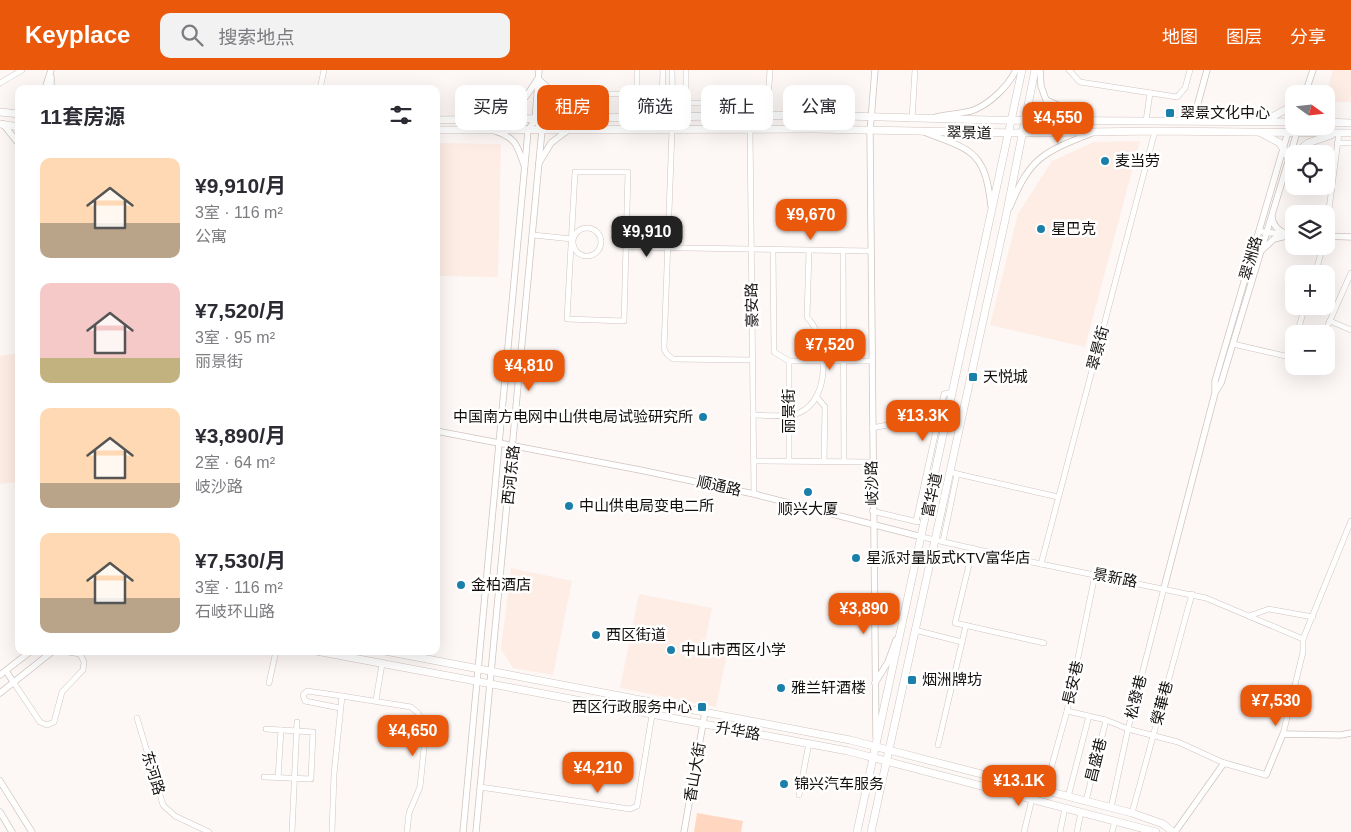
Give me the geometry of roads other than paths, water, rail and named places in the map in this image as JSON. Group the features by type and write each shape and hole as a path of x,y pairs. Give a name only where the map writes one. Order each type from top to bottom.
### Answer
{"main road":[{"name":"富华道","path":"857,832 954,393 1022,70"},
{"name":"富华道","path":"871,832 1006,216 1035,70"},
{"path":"1260,122 1285,110"},
{"path":"0,112 15,114"},
{"name":"翠景道","path":"773,116 1260,122 1285,125"},
{"name":"翠景道","path":"440,120 455,120"},
{"name":"翠景道","path":"527,120 535,120"},
{"path":"1335,121 1339,123"},
{"path":"1335,123 1351,123"},
{"path":"1,124 15,126"},
{"name":"翠景道","path":"440,130 455,130"},
{"name":"翠景道","path":"528,130 537,130"},
{"name":"翠景道","path":"773,130 1009,133 1285,132"},
{"path":"1258,131 1272,137 1284,148"},
{"name":"翠景道","path":"1335,132 1351,133"},
{"path":"1306,145 1339,133"},
{"name":"升华路","path":"336,655 874,757 1156,832"},
{"name":"升华路","path":"406,655 876,746 1132,813 1163,824 1174,832"},
{"path":"894,665 907,668"}],"street":[{"path":"0,83 22,70"},
{"path":"46,85 51,70"},
{"path":"51,70 51,85"},
{"path":"321,85 324,70"},
{"path":"537,123 535,120 539,70"},
{"path":"636,70 637,85"},
{"path":"663,70 663,85"},
{"path":"672,70 672,85"},
{"path":"686,70 686,99 689,103 701,103"},
{"path":"769,85 770,70"},
{"name":"岐沙路","path":"875,70 870,132 872,524 876,746"},
{"path":"912,119 915,70"},
{"path":"925,119 974,110 993,98 1012,79 1016,70"},
{"path":"1040,70 1041,86 1046,100 1094,121"},
{"path":"1069,70 1080,82 1177,97 1185,88 1190,70"},
{"path":"1193,121 1207,70"},
{"path":"1308,85 1313,70"},
{"path":"323,77 324,85"},
{"path":"538,78 552,92 564,94 619,94"},
{"path":"538,78 540,85"},
{"path":"527,95 538,78"},
{"path":"1146,121 1150,93"},
{"name":"西河东路","path":"463,832 524,167 528,130 535,120"},
{"path":"1,124 15,140"},
{"path":"490,130 509,136 516,145 524,167"},
{"name":"西河东路","path":"476,832 514,446 542,130"},
{"path":"538,165 551,144 568,130"},
{"path":"672,130 664,349 666,354 673,359 752,360"},
{"name":"豪安路","path":"750,130 754,494"},
{"name":"翠景街","path":"1041,564 1154,131"},
{"path":"924,132 961,146 977,158 988,178 992,215"},
{"path":"1006,216 1024,176 1041,156 1058,146 1093,133"},
{"path":"1329,205 1339,133"},
{"name":"翠洲路","path":"1164,588 1215,393 1215,381 1287,135"},
{"path":"1337,143 1351,143"},
{"path":"575,172 628,172 626,247 624,320 567,319 575,172"},
{"name":"翠洲路","path":"1215,393 1221,383 1260,251 1285,176"},
{"path":"1272,214 1272,223 1277,229 1285,232"},
{"path":"533,235 572,239 583,229 592,229 599,235 601,244 597,252 585,256 577,252 572,239"},
{"path":"1259,230 1285,234"},
{"path":"1260,251 1274,239 1285,236"},
{"path":"1335,236 1351,237"},
{"path":"626,247 751,251 871,251"},
{"path":"773,251 774,352 789,362 871,362"},
{"path":"753,415 798,414 810,407 821,384 824,362 820,337 815,324 808,316 809,251"},
{"path":"843,251 844,462"},
{"path":"1328,325 1351,273"},
{"path":"1330,321 1351,330"},
{"path":"1233,344 1285,355"},
{"name":"丽景街","path":"789,362 789,461"},
{"path":"916,521 944,394 948,391 954,393"},
{"path":"816,396 825,406 824,461"},
{"path":"872,428 939,415"},
{"name":"顺通路","path":"440,432 754,494 922,536"},
{"path":"754,461 872,462"},
{"path":"949,472 1058,497"},
{"path":"942,541 957,474"},
{"path":"872,511 925,524"},
{"path":"1067,712 1106,720 1128,729 1178,742 1224,763 1266,775 1283,734 1303,652 1302,639 1351,521"},
{"name":"景新路","path":"922,536 1041,564 1192,594 1302,639"},
{"path":"973,548 956,623 1044,643"},
{"name":"長安巷","path":"1045,790 1067,712 1095,575"},
{"name":"松發巷","path":"1111,808 1128,729 1164,588"},
{"name":"榮華巷","path":"1132,813 1192,594"},
{"path":"1249,616 1268,609 1312,617"},
{"path":"875,683 888,662 903,624"},
{"path":"938,745 966,625"},
{"path":"915,630 962,642"},
{"path":"0,676 26,655"},
{"path":"0,693 48,655"},
{"path":"6,671 40,722 47,726 54,722 62,692 83,670 84,662 80,655"},
{"path":"269,682 275,655"},
{"path":"376,700 382,664"},
{"path":"340,708 305,701 303,695 307,690 376,700 410,708 418,713 426,729 420,788 409,813 407,832"},
{"path":"332,832 342,696"},
{"path":"480,787 630,809 637,806 655,702"},
{"name":"香山大街","path":"684,832 705,712"},
{"path":"1068,797 1089,716"},
{"name":"东河路","path":"136,718 163,805 175,816 209,832"},
{"name":"昌盛巷","path":"1086,801 1106,720"},
{"path":"292,832 297,722"},
{"path":"264,777 311,779 313,732 266,729"},
{"path":"278,778 281,730"},
{"path":"1283,734 1342,735 1351,732"},
{"path":"799,795 808,743"},
{"path":"1174,832 1224,763"},
{"path":"0,781 32,832"},
{"path":"1024,832 1032,799"},
{"path":"1060,832 1066,808"},
{"path":"0,812 12,832"},
{"path":"1077,832 1081,812"},
{"path":"1112,832 1115,821"}],"place":[{"name":"翠景文化中心","path":"1170,113"},
{"name":"麦当劳","path":"1105,161"},
{"name":"星巴克","path":"1041,229"},
{"name":"天悦城","path":"973,377"},
{"name":"中国南方电网中山供电局试验研究所","path":"703,417"},
{"name":"顺兴大厦","path":"808,492"},
{"name":"中山供电局变电二所","path":"569,506"},
{"name":"星派对量版式KTV富华店","path":"856,558"},
{"name":"金柏酒店","path":"461,585"},
{"name":"西区街道","path":"596,635"},
{"name":"中山市西区小学","path":"671,650"},
{"name":"烟洲牌坊","path":"912,680"},
{"name":"雅兰轩酒楼","path":"781,688"},
{"name":"西区行政服务中心","path":"702,707"},
{"name":"锦兴汽车服务","path":"784,784"}]}
